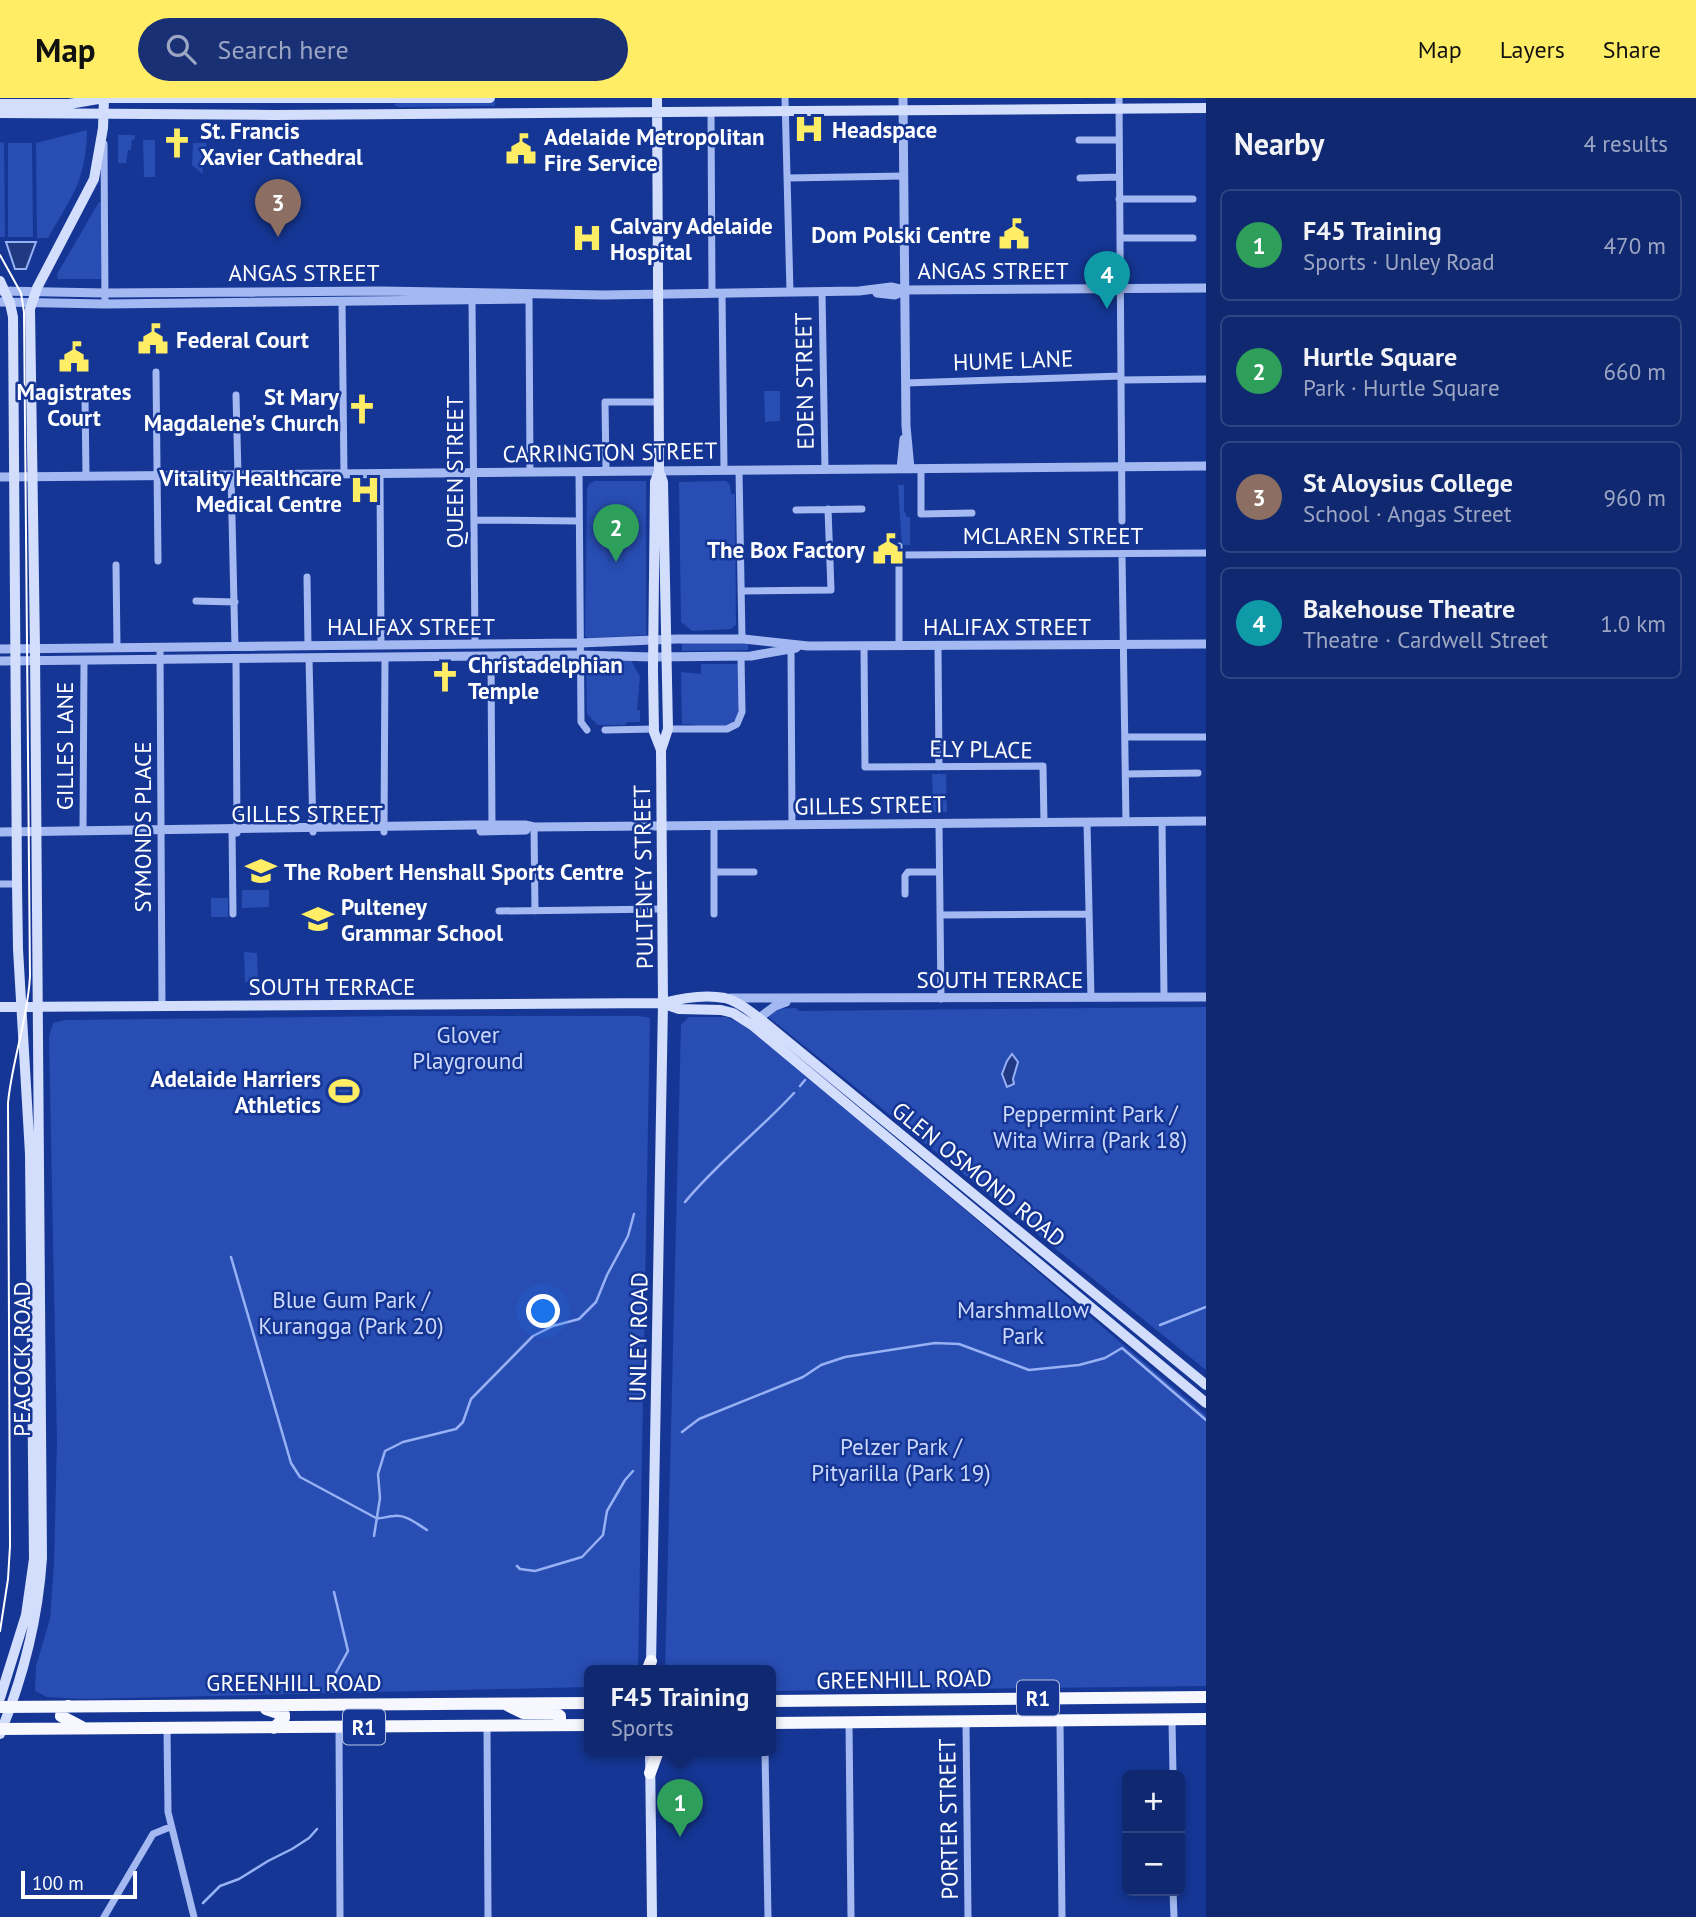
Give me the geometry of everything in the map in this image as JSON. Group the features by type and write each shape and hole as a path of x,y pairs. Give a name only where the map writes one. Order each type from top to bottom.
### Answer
{"highway":[{"name":"GREENHILL ROAD","path":"776,1701 1206,1697"},
{"path":"1033,1698 1038,1709 1034,1721"},
{"path":"870,1700 886,1709 886,1716 881,1722"},
{"path":"907,1700 904,1709 917,1721"},
{"path":"503,1703 523,1713 555,1713 559,1716 560,1725"},
{"name":"GREENHILL ROAD","path":"3,1704 68,1706 584,1703"},
{"path":"167,1729 170,1718 182,1704"},
{"path":"261,1704 263,1708 284,1715 274,1728"},
{"path":"68,1706 62,1709 61,1716 85,1729"},
{"name":"GREENHILL ROAD","path":"776,1723 1206,1720"},
{"name":"GREENHILL ROAD","path":"1,1731 584,1725"},
{"path":"650,1773 656,1756"}],"main road":[{"path":"0,104 69,104 104,98 490,98"},
{"path":"33,298 89,192 99,153 104,98"},
{"name":"PULTENEY STREET","path":"657,98 659,471 663,482 668,729 661,750"},
{"path":"0,113 711,113 903,111 1050,103 1119,103 1206,108"},
{"name":"PEACOCK ROAD","path":"0,281 5,303 13,317 17,884 35,1249"},
{"name":"PEACOCK ROAD","path":"1,1731 3,1704 31,1639 41,1572 35,1249 37,1007 33,298"},
{"name":"PULTENEY STREET","path":"659,471 655,482 652,639 654,729 661,750 663,1003"},
{"name":"SOUTH TERRACE","path":"0,1007 663,1003 684,998 725,998"},
{"name":"GLEN OSMOND ROAD","path":"725,998 740,1004 755,1022 1206,1385"},
{"name":"SOUTH TERRACE","path":"663,1003 679,1009 721,1010 755,1022"},
{"name":"UNLEY ROAD","path":"650,1665 663,1003"},
{"name":"GLEN OSMOND ROAD","path":"831,1084 1206,1403"},
{"path":"1094,1309 1101,1300"},
{"path":"645,1756 650,1773"},
{"path":"650,1756 652,1917"}],"street":[{"path":"785,98 790,292"},
{"path":"903,98 906,469"},
{"path":"267,99 267,115"},
{"path":"1119,103 1122,521"},
{"path":"103,112 105,299"},
{"path":"711,113 724,470"},
{"path":"1079,140 1119,140"},
{"path":"787,178 904,176"},
{"path":"1080,178 1119,177"},
{"path":"1119,199 1193,199"},
{"path":"1120,238 1193,238"},
{"name":"ANGAS STREET","path":"3,291 33,298 342,301 822,292 890,287 905,290 1206,288"},
{"name":"ANGAS STREET","path":"105,299 382,291 604,295"},
{"name":"EDEN STREET","path":"822,292 824,470"},
{"path":"5,303 33,298"},
{"name":"QUEEN STREET","path":"472,299 475,644"},
{"path":"529,299 530,472"},
{"path":"342,301 344,474"},
{"path":"156,372 158,561"},
{"name":"HUME LANE","path":"906,383 1121,378 1206,379"},
{"path":"236,394 236,646"},
{"path":"85,396 86,476"},
{"path":"606,471 605,402 658,402"},
{"name":"CARRINGTON STREET","path":"0,477 1206,466"},
{"path":"922,469 921,513 972,513"},
{"path":"739,470 742,639"},
{"path":"579,472 581,722 587,730"},
{"path":"380,474 381,645"},
{"path":"796,509 862,509"},
{"path":"741,591 831,590 828,509"},
{"path":"474,520 579,521"},
{"path":"899,546 900,646"},
{"name":"MCLAREN STREET","path":"900,555 1206,553"},
{"path":"1122,554 1126,822"},
{"path":"116,565 117,648"},
{"path":"307,577 313,830"},
{"path":"196,601 234,602"},
{"name":"HALIFAX STREET","path":"0,649 580,643 652,639 742,639 808,646 1206,644"},
{"path":"491,644 492,828"},
{"name":"HALIFAX STREET","path":"0,661 385,656 741,656 808,646"},
{"name":"ELY PLACE","path":"864,646 865,767 1043,766 1044,823"},
{"path":"938,646 939,767"},
{"name":"SYMONDS PLACE","path":"160,647 162,1006"},
{"path":"791,649 792,825"},
{"path":"384,829 385,656"},
{"path":"668,729 727,729 737,724 742,712 741,656"},
{"path":"233,914 236,658"},
{"name":"GILLES LANE","path":"83,831 84,660"},
{"path":"606,730 654,729"},
{"path":"1125,737 1206,737"},
{"path":"1126,774 1198,773"},
{"name":"GILLES STREET","path":"0,832 162,831 174,828 313,830 492,828 525,825 713,826 1206,821"},
{"path":"1087,822 1091,998"},
{"path":"1162,822 1164,997"},
{"path":"939,824 942,999"},
{"path":"713,826 715,914"},
{"path":"534,827 535,911"},
{"path":"714,872 754,872"},
{"path":"905,894 905,876 908,872 939,872"},
{"path":"0,884 17,884"},
{"path":"499,911 663,909"},
{"path":"940,915 1089,914"},
{"name":"SOUTH TERRACE","path":"725,998 1206,997"},
{"name":"SOUTH TERRACE","path":"755,1022 775,1006 795,999"},
{"path":"1059,1720 1062,1917"},
{"path":"1172,1720 1172,1770"},
{"name":"PORTER STREET","path":"966,1721 968,1917"},
{"path":"849,1722 851,1917"},
{"path":"487,1726 488,1917"},
{"path":"339,1728 340,1917"},
{"path":"167,1729 170,1827 194,1917"},
{"path":"765,1756 768,1917"},
{"path":"104,1917 153,1834 170,1827"},
{"path":"1173,1896 1174,1917"}],"green space":[{"path":"400,102 495,102 495,106 393,105"},
{"path":"87,130 81,176 71,199 48,238 37,238 36,143"},
{"path":"118,135 135,135 126,163 118,163"},
{"path":"143,140 155,140 155,177 144,177"},
{"path":"0,142 4,143 5,237 0,237"},
{"path":"8,143 32,143 33,237 8,237"},
{"path":"193,143 206,143 203,174 192,165"},
{"path":"99,202 101,279 58,279 57,274"},
{"path":"764,391 780,391 780,421 765,422"},
{"path":"595,481 646,481 646,635 585,636 587,489 589,484"},
{"path":"726,481 730,485 731,494 735,494 736,625 731,629 692,631 681,622 679,482"},
{"path":"898,485 904,485 904,511 907,517 910,517 910,545 902,545"},
{"path":"682,640 748,643 748,650 682,651"},
{"path":"586,659 631,660 640,677 637,710 640,710 640,722 598,725 587,714"},
{"path":"701,664 738,664 739,709 733,723 721,727 682,724 681,672 701,674"},
{"path":"932,774 946,774 947,812 933,812"},
{"path":"242,890 269,890 269,907 242,908"},
{"path":"211,898 228,898 228,917 211,917"},
{"path":"244,952 257,953 258,981 245,982"},
{"name":"Peppermint Park / Wita Wirra (Park 18)","path":"1206,1007 1206,1370 766,1015 773,1009 796,1008 799,1011"},
{"name":"Blue Gum Park / Kurangga (Park 20)","path":"392,1016 650,1018 638,1665 584,1665 584,1687 83,1699 47,1697 35,1691 36,1666 50,1619 57,1441 49,1037 53,1023 66,1020"},
{"name":"Pelzer Park / Pityarilla (Park 19)","path":"689,1017 726,1017 751,1028 1206,1415 1206,1686 776,1691 776,1665 665,1665 681,1025"}],"shaded area":[{"path":"6,242 36,242 26,269 15,269"},
{"path":"1012,1054 1018,1062 1014,1084 1007,1087 1002,1074"}],"waterway":[{"path":"800,1086 805,1080"},
{"path":"685,1202 711,1173 794,1093"},
{"path":"374,1536 380,1498 378,1474 385,1451 403,1442 456,1429 463,1422 471,1399 533,1336 553,1326 579,1319 596,1302 628,1236 634,1214"},
{"path":"231,1257 291,1463 300,1477 376,1518 403,1516 427,1530"},
{"path":"1160,1325 1206,1307"},
{"path":"682,1432 699,1419 803,1377 821,1365 845,1357 935,1343 959,1344 1029,1370 1079,1365 1105,1358 1122,1348 1206,1420"},
{"path":"517,1566 535,1571 582,1557 603,1535 607,1511 633,1471"},
{"path":"327,1689 348,1651 334,1592"},
{"path":"203,1903 220,1886 239,1879 292,1849 317,1829"}],"tram line":[{"path":"0,255 21,293 24,312 30,976 8,1103 10,1546 0,1631"}],"place":[{"name":"Headspace","path":"809,129"},
{"name":"St. Francis Xavier Cathedral","path":"177,143"},
{"name":"Adelaide Metropolitan Fire Service","path":"521,149"},
{"name":"Dom Polski Centre","path":"1014,234"},
{"name":"St Aloysius College","path":"278,237"},
{"name":"Calvary Adelaide Hospital","path":"587,238"},
{"name":"Bakehouse Theatre","path":"1107,309"},
{"name":"Federal Court","path":"153,339"},
{"name":"Magistrates Court","path":"74,357"},
{"name":"St Mary Magdalene's Church","path":"362,409"},
{"name":"Vitality Healthcare Medical Centre","path":"365,490"},
{"name":"The Box Factory","path":"888,549"},
{"name":"Hurtle Square","path":"616,562"},
{"name":"Christadelphian Temple","path":"445,677"},
{"name":"The Robert Henshall Sports Centre","path":"261,871"},
{"name":"Pulteney Grammar School","path":"318,919"},
{"name":"Adelaide Harriers Athletics","path":"344,1091"},
{"name":"F45 Training","path":"680,1837"}],"park label":[{"name":"Glover Playground","path":"468,1047"},
{"name":"Marshmallow Park","path":"1023,1322"}]}
